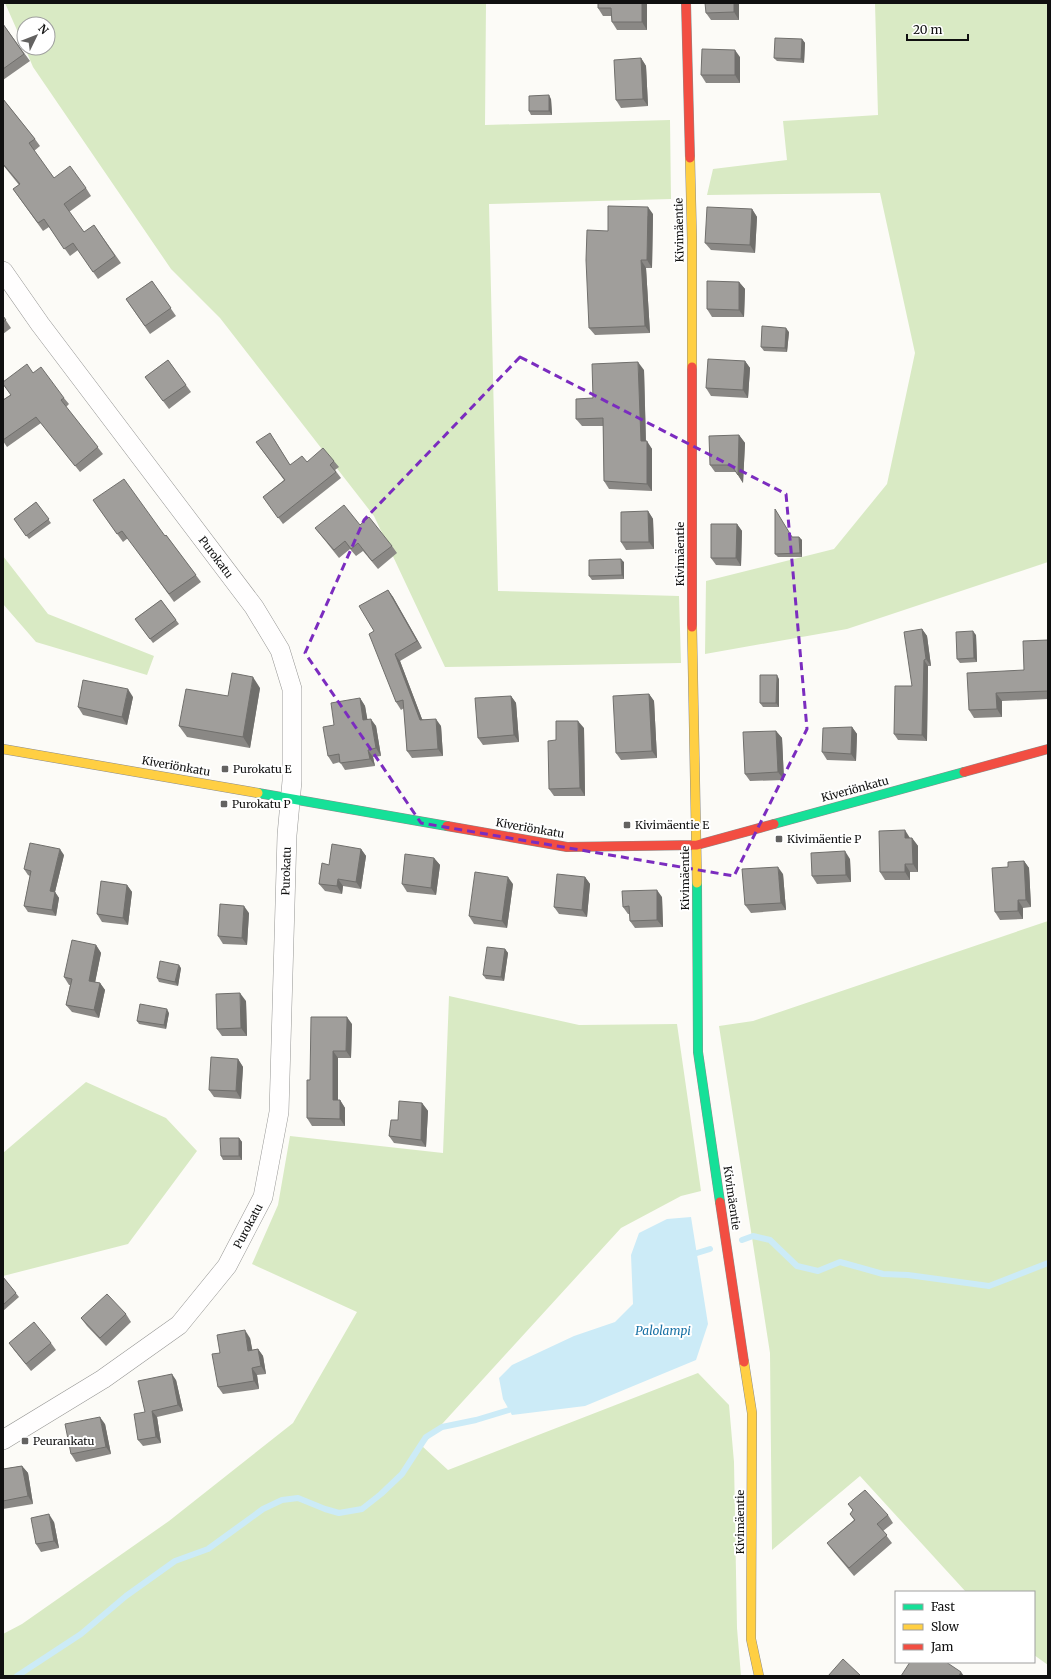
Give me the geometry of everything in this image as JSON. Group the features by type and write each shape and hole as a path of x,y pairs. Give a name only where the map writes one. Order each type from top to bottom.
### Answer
{"street":[{"name":"Kivimäentie","path":"686,3 691,232 692,630 697,845 698,1052 752,1413 751,1639 759,1676"},
{"name":"Purokatu","path":"3,272 40,324 254,607 280,650 292,689 292,781 287,835 279,1112 263,1197 227,1266 179,1325 103,1379 3,1440"},
{"name":"Kiveriönkatu","path":"3,749 567,847 697,845 1048,749"}],"highlighted area":[{"path":"520,357 786,494 807,729 734,876 421,823 305,653 364,520"}],"green space":[{"path":"5,3 486,3 485,125 670,120 671,199 489,204 498,591 679,596 681,663 445,667 374,516 220,318 171,269 33,67 28,56 56,56 56,16 16,16 16,28"},
{"path":"875,3 1048,3 1048,562 847,629 705,654 706,581 834,549 887,484 915,353 880,193 707,195 713,169 787,160 783,121 878,115"},
{"path":"3,556 48,614 154,656 147,675 36,642 3,604"},
{"path":"1048,921 1048,1665 1035,1656 1035,1591 965,1591 860,1476 772,1550 770,1353 719,1026 753,1021"},
{"path":"449,996 579,1025 677,1024 701,1191 681,1196 621,1228 422,1446 448,1470 698,1373 729,1405 734,1462 737,1628 741,1676 3,1676 3,1634 22,1624 169,1521 293,1423 357,1312 252,1264 278,1205 290,1136 443,1153"},
{"path":"86,1082 166,1118 197,1151 128,1244 3,1276 3,1153"}],"water":[{"name":"Palolampi","path":"691,1217 708,1324 696,1360 585,1406 512,1415 503,1399 499,1378 512,1365 574,1336 615,1322 633,1304 631,1255 639,1233 667,1219"}],"building":[{"path":"598,3 642,3 642,22 612,22 611,8 598,8"},
{"path":"705,3 734,3 734,12 706,13"},
{"path":"3,24 16,43 16,56 21,56 3,69"},
{"path":"775,38 802,39 801,59 774,58"},
{"path":"702,49 735,50 735,75 701,75"},
{"path":"641,58 643,99 616,100 614,60"},
{"path":"549,95 549,111 529,111 529,96"},
{"path":"3,99 35,139 29,143 54,178 70,166 86,188 64,204 84,232 94,225 115,256 93,272 73,243 64,249 44,219 38,223 13,189 20,184 3,164"},
{"path":"608,206 648,207 647,260 641,260 645,326 589,328 586,260 587,230 608,231"},
{"path":"707,207 752,209 750,245 705,243"},
{"path":"152,281 171,308 145,326 126,299"},
{"path":"707,281 739,282 739,310 707,309"},
{"path":"762,326 786,328 785,348 761,347"},
{"path":"708,359 745,361 743,390 706,388"},
{"path":"168,360 186,385 163,401 145,377"},
{"path":"638,362 641,441 647,441 647,484 604,481 603,418 576,419 576,399 593,398 592,364"},
{"path":"27,364 33,373 41,367 64,398 61,400 98,447 75,466 36,417 3,440 3,400 11,395 3,382"},
{"path":"270,433 290,465 302,456 307,462 323,448 334,461 330,465 336,472 278,518 263,497 285,480 256,442"},
{"path":"739,435 738,475 731,465 710,465 709,436"},
{"path":"124,479 165,536 166,535 196,575 169,594 122,531 117,534 93,500"},
{"path":"36,502 49,519 26,536 14,519"},
{"path":"344,505 360,525 369,517 392,546 372,561 358,543 351,549 345,541 334,550 315,528"},
{"path":"775,509 792,537 799,537 800,553 775,554"},
{"path":"648,511 649,542 621,542 621,512"},
{"path":"711,524 737,524 736,558 711,558"},
{"path":"621,559 622,575 589,576 589,560"},
{"path":"388,590 417,641 395,654 420,720 436,719 438,749 407,751 403,700 396,702 369,634 374,631 359,606"},
{"path":"161,600 176,620 150,639 135,619"},
{"path":"922,629 926,659 924,660 922,735 894,734 895,686 912,686 904,632"},
{"path":"973,631 974,658 957,659 956,632"},
{"path":"1048,640 1048,691 996,693 997,709 969,710 967,673 1024,670 1023,641"},
{"path":"232,673 253,677 243,737 179,726 186,689 228,696"},
{"path":"760,675 777,675 776,703 760,703"},
{"path":"83,680 128,689 122,717 78,707"},
{"path":"649,694 652,751 616,753 613,696"},
{"path":"511,696 514,735 478,738 475,698"},
{"path":"360,698 363,720 371,719 376,748 368,750 370,759 340,763 339,754 328,756 323,727 334,725 331,703"},
{"path":"556,721 578,721 580,788 549,789 548,741 556,740"},
{"path":"852,727 851,754 822,752 823,728"},
{"path":"776,731 778,772 745,774 743,732"},
{"path":"905,830 905,838 912,838 913,864 905,864 905,872 880,872 879,831"},
{"path":"30,843 60,849 50,891 55,892 52,910 24,906 31,871 24,869"},
{"path":"332,844 361,849 356,882 338,879 337,886 319,884 322,863 329,865"},
{"path":"845,851 846,875 812,876 811,853"},
{"path":"405,854 434,858 431,888 402,884"},
{"path":"1024,861 1026,900 1018,900 1018,911 995,912 992,868 1008,867 1008,862"},
{"path":"778,867 781,903 745,905 742,869"},
{"path":"475,872 508,877 502,921 469,916"},
{"path":"557,874 585,877 582,910 554,907"},
{"path":"101,881 127,885 123,918 97,914"},
{"path":"657,890 657,920 630,921 629,906 623,907 622,891"},
{"path":"220,904 244,906 242,938 218,936"},
{"path":"72,940 96,945 89,981 100,983 94,1010 66,1005 72,979 64,977"},
{"path":"487,947 505,949 501,977 483,975"},
{"path":"160,961 179,965 175,982 157,978"},
{"path":"240,993 241,1028 217,1029 216,994"},
{"path":"140,1004 167,1009 164,1025 137,1021"},
{"path":"311,1017 347,1017 346,1051 333,1051 333,1100 340,1100 340,1119 307,1118 307,1080 310,1080"},
{"path":"211,1057 238,1059 236,1091 209,1090"},
{"path":"399,1101 422,1103 421,1140 389,1136 391,1120 398,1120"},
{"path":"220,1138 239,1138 239,1156 221,1156"},
{"path":"3,1277 16,1293 3,1305"},
{"path":"107,1294 126,1314 100,1338 81,1318"},
{"path":"34,1322 51,1343 26,1364 9,1343"},
{"path":"245,1330 248,1351 258,1349 261,1366 252,1368 254,1381 218,1387 212,1354 220,1353 217,1335"},
{"path":"172,1374 178,1405 152,1411 156,1437 138,1440 134,1414 145,1412 138,1381"},
{"path":"100,1417 106,1447 71,1454 65,1424"},
{"path":"22,1466 28,1496 3,1501 3,1469"},
{"path":"865,1490 888,1515 877,1524 887,1535 849,1568 827,1543 855,1520 850,1514 853,1510 848,1504"},
{"path":"49,1514 54,1541 36,1544 31,1518"},
{"path":"843,1659 861,1676 828,1676"},
{"path":"909,1663 948,1663 961,1672 959,1676 901,1676"}],"waterway":[{"path":"742,1240 753,1236 770,1240 797,1266 818,1271 840,1262 883,1274 908,1275 989,1286 1048,1263"},
{"path":"697,1253 710,1249"},
{"path":"17,1676 81,1634 126,1596 175,1561 208,1549 263,1509 282,1500 298,1498 339,1513 362,1509 381,1494 402,1474 426,1437 442,1427 476,1420 509,1410"}],"traffic: fast":[{"path":"774,824 964,772"},
{"path":"258,793 447,826"},
{"path":"697,883 698,1052 720,1202"}],"traffic: slow":[{"path":"690,158 692,240 692,367"},
{"path":"692,627 697,883"},
{"path":"3,749 258,793"},
{"path":"744,1362 752,1413 751,1639 759,1676"}],"traffic: jam":[{"path":"686,3 690,158"},
{"path":"692,367 692,627"},
{"path":"964,772 1048,749"},
{"path":"447,826 567,847 697,845 774,824"},
{"path":"720,1202 744,1362"}],"place":[{"name":"Purokatu E","path":"225,769"},
{"name":"Purokatu P","path":"224,804"},
{"name":"Kivimäentie E","path":"627,825"},
{"name":"Kivimäentie P","path":"779,839"},
{"name":"Peurankatu","path":"25,1441"}]}
